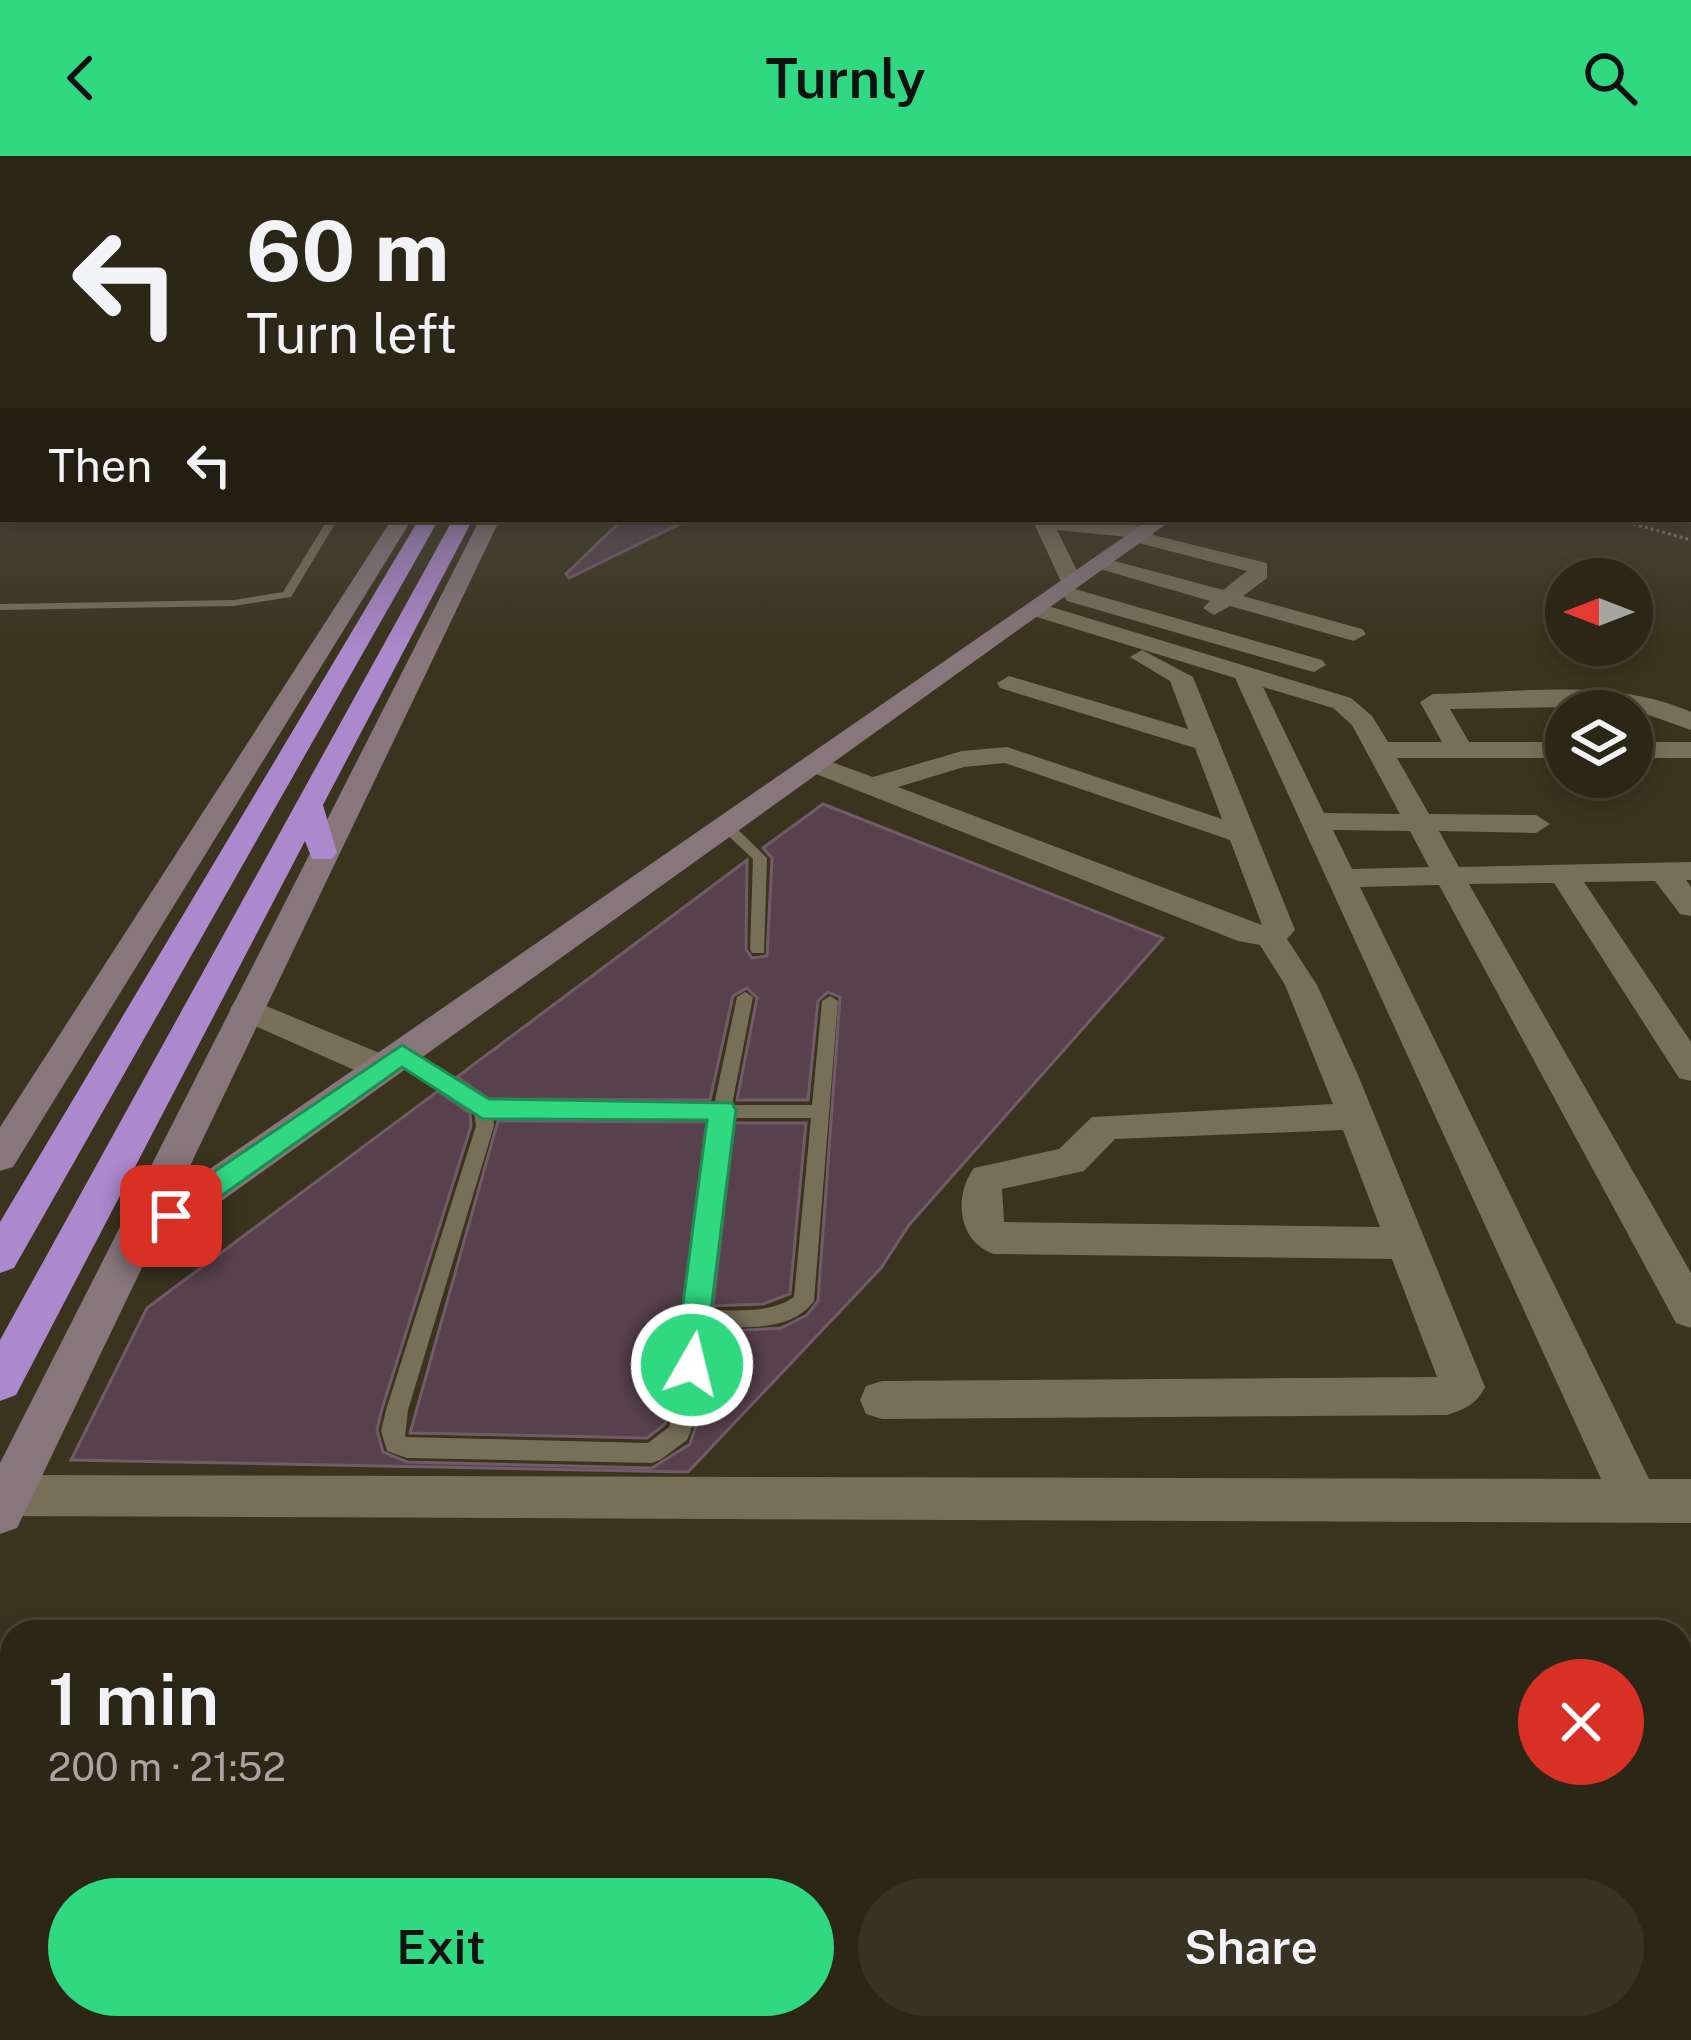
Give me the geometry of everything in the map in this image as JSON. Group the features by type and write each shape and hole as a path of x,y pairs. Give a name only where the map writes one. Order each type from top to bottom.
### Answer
{"highway":[{"path":"0,1257 427,522"},
{"path":"0,1382 461,522"},
{"path":"310,806 322,854"}],"street":[{"path":"0,1157 400,522"},
{"path":"488,522 4,1504 1691,1501"},
{"path":"1043,522 1055,595"},
{"path":"1056,522 1149,529 1259,568 1259,573 1187,628"},
{"path":"136,1241 1149,529"},
{"path":"1100,563 1354,634"},
{"path":"1055,595 1314,665"},
{"path":"1055,595 1244,672 1342,703 1363,721 1691,1311"},
{"path":"815,764 1250,934 1270,936 1280,930 1181,677 1173,669 1059,631"},
{"path":"1244,672 1635,1501"},
{"path":"1009,682 1206,743"},
{"path":"1502,701 1545,743"},
{"path":"1460,750 1433,702 1545,703"},
{"path":"1653,707 1691,722"},
{"path":"1379,750 1545,750"},
{"path":"1653,750 1691,750"},
{"path":"872,786 962,759 1007,755 1239,834"},
{"path":"1313,821 1536,824"},
{"path":"1339,878 1677,871 1691,907"},
{"path":"1563,873 1691,1070"},
{"path":"882,1400 1447,1396 1463,1387 1301,986 1270,936"},
{"path":"247,1009 392,1061"},
{"path":"1356,1116 1105,1126 1081,1156 1071,1161 988,1178 983,1184 984,1232 994,1238 1406,1243"}],"lane":[{"path":"0,607 234,603 286,595 331,522"},
{"path":"726,826 760,858 758,949"},
{"path":"483,1109 485,1126 397,1409 392,1432 395,1444 652,1453 679,1432 698,1319 722,1110 745,997"},
{"path":"698,1319 777,1315 804,1301 830,1000"},
{"path":"392,1061 483,1109 821,1112"}],"path":[{"path":"1627,522 1691,540"}],"building":[{"path":"620,522 684,522 569,578 566,574"},
{"path":"823,804 1163,938 909,1225 881,1268 688,1472 71,1460 147,1308 438,1091 470,1113 471,1126 382,1409 377,1430 383,1452 407,1462 652,1468 690,1444 700,1413 710,1332 781,1328 807,1315 818,1301 840,997 828,992 818,1001 808,1100 737,1100 757,998 747,988 733,996 710,1100 489,1099 457,1077 747,860 746,949 752,958 767,956 772,858 763,848"},
{"path":"498,1121 707,1122 670,1411 665,1424 647,1438 410,1433"},
{"path":"734,1123 806,1123 790,1294 763,1304 713,1306"}],"route":[{"path":"171,1216 402,1054 483,1109 722,1110 692,1365"}]}
